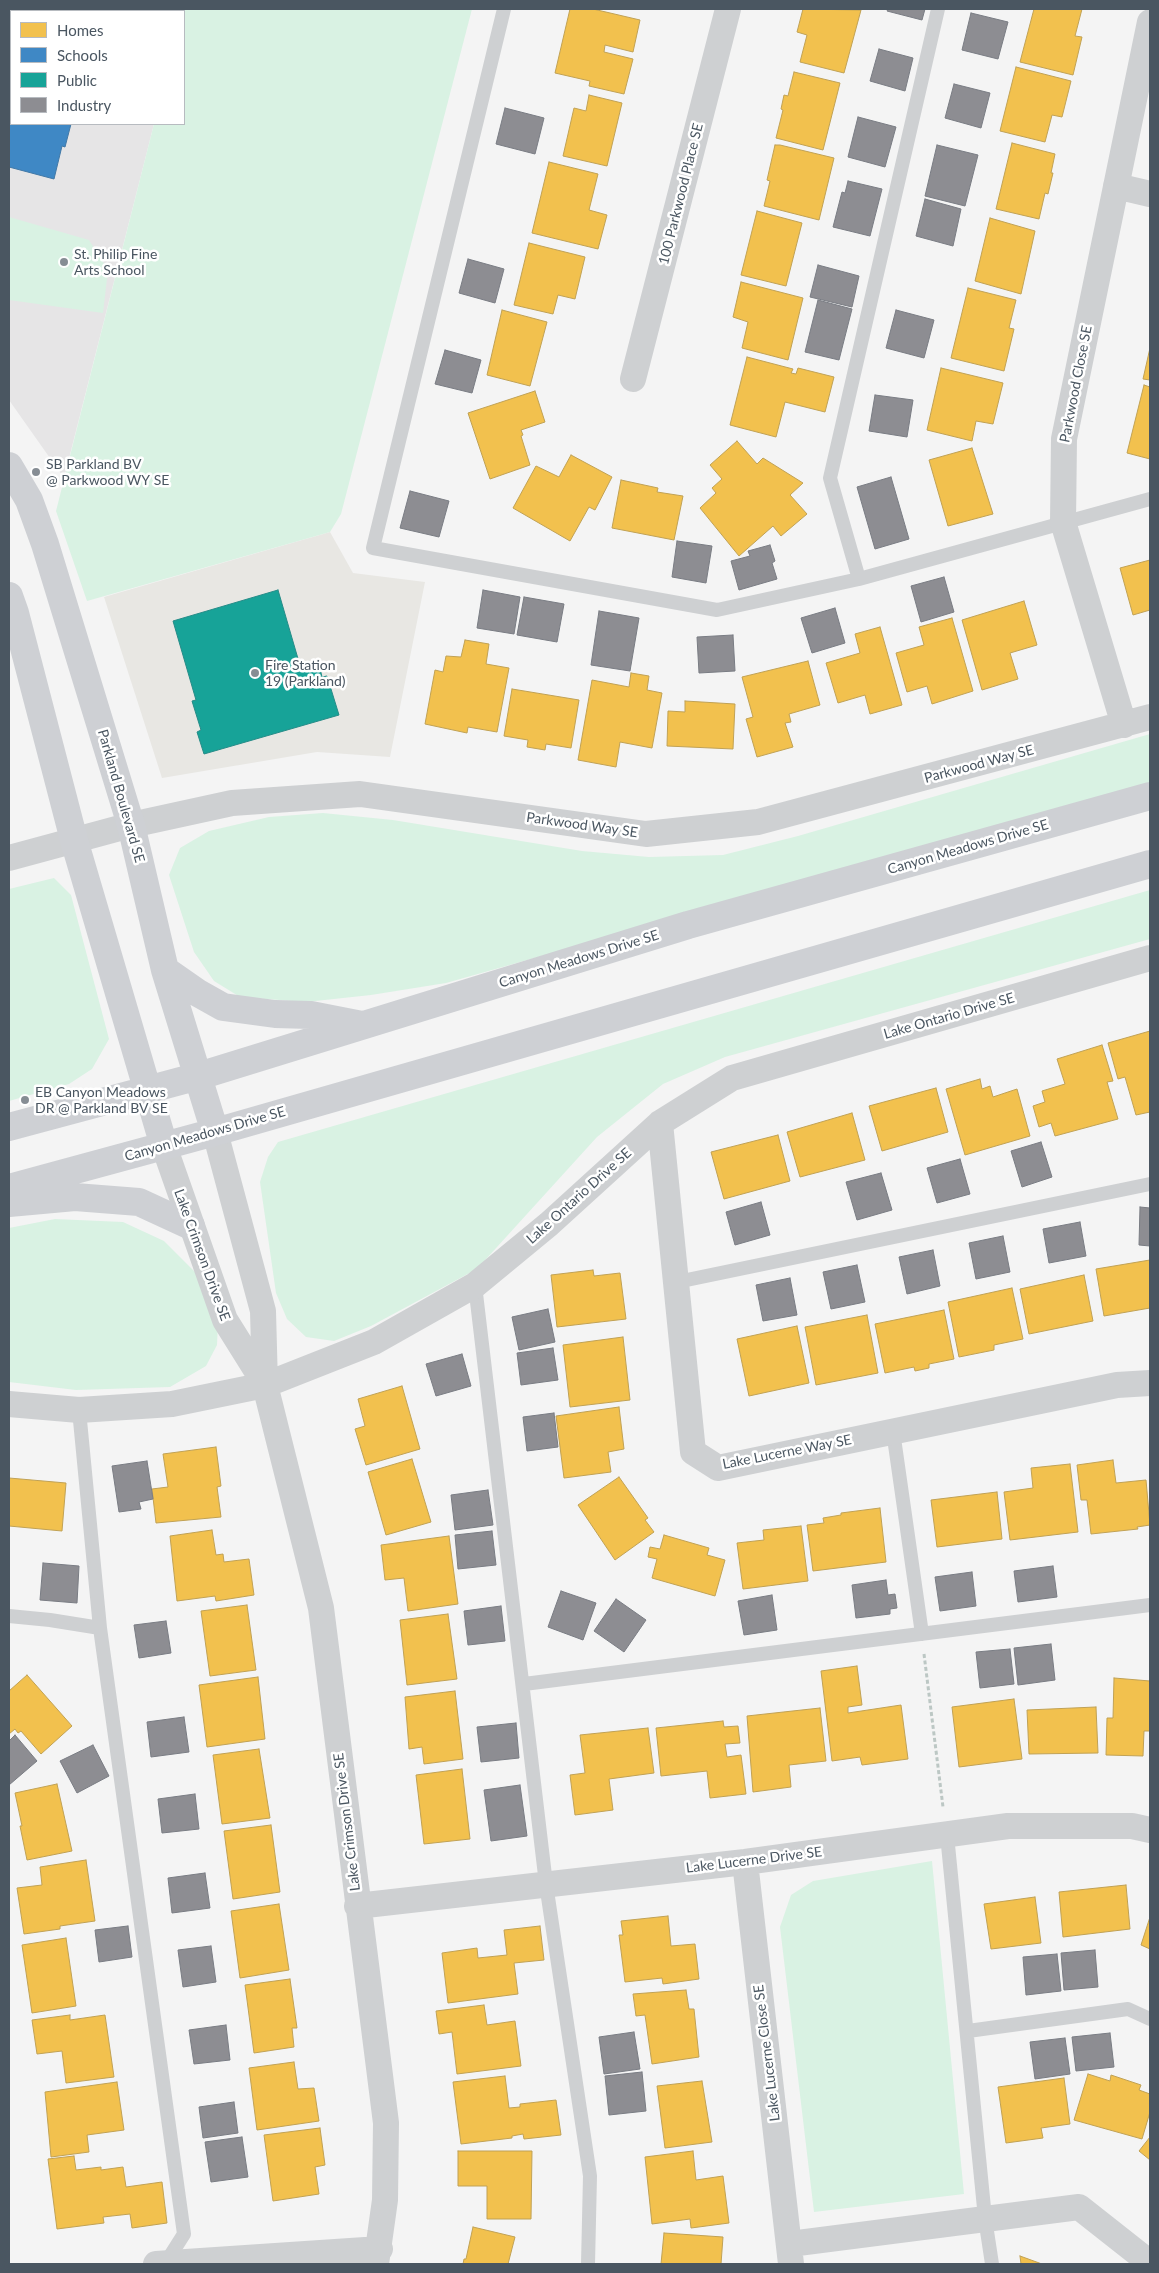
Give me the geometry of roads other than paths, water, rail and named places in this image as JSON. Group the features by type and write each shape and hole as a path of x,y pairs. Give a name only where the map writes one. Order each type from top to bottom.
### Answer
{"main road":[{"name":"Parkland Boulevard SE","path":"9,466 29,500 45,544 131,825 165,970 215,1132"},
{"path":"9,596 17,652 164,1146"},
{"name":"Canyon Meadows Drive SE","path":"9,1127 199,1076 688,925 1150,796"},
{"name":"Canyon Meadows Drive SE","path":"9,1188 215,1132 1150,864"},
{"path":"165,970 198,993 223,1007 275,1014 311,1015 366,1026"},
{"path":"9,1203 75,1197 139,1202 191,1226"}],"street":[{"name":"100 Parkwood Place SE","path":"633,379 728,9"},
{"name":"Parkwood Close SE","path":"1124,725 1063,522 1064,439 1150,22"},
{"path":"1116,186 1150,194"},
{"name":"Parkwood Way SE","path":"9,858 131,825 232,803 360,794 646,834 758,822 1150,717"},
{"name":"Lake Ontario Drive SE","path":"9,1404 79,1410 172,1404 265,1385 374,1342 475,1285 549,1224 660,1123 732,1078 1150,958"},
{"name":"Lake Lucerne Way SE","path":"660,1123 693,1452 718,1468 1117,1385 1150,1383"},
{"name":"Lake Crimson Drive SE","path":"215,1132 263,1311 265,1385 321,1608 357,1906 386,2123 385,2200 378,2257"},
{"name":"Lake Crimson Drive SE","path":"164,1146 224,1320 265,1385"},
{"name":"Lake Lucerne Drive SE","path":"357,1906 745,1862 1008,1826 1132,1826 1150,1830"},
{"name":"Lake Lucerne Close SE","path":"745,1862 790,2254 986,2218 1079,2207 1150,2263"},
{"path":"162,2264 378,2257"}],"lane":[{"path":"504,9 373,548 717,610 859,579 1150,499"},
{"path":"859,579 830,478 938,9"},
{"path":"677,1282 1150,1184"},
{"path":"475,1285 524,1684 546,1884 590,2176 588,2264"},
{"path":"79,1410 100,1628 184,2234 162,2264"},
{"path":"893,1431 922,1634"},
{"path":"524,1684 1150,1605"},
{"path":"9,1616 100,1628"},
{"path":"947,1834 992,2264"},
{"path":"968,2030 1128,2009 1150,2019"}],"place":[{"name":"St. Philip Fine Arts School","path":"64,262"},
{"name":"SB Parkland BV @ Parkwood WY SE","path":"36,472"},
{"name":"Fire Station 19 (Parkland)","path":"255,673"},
{"name":"EB Canyon Meadows DR @ Parkland BV SE","path":"25,1100"}]}
